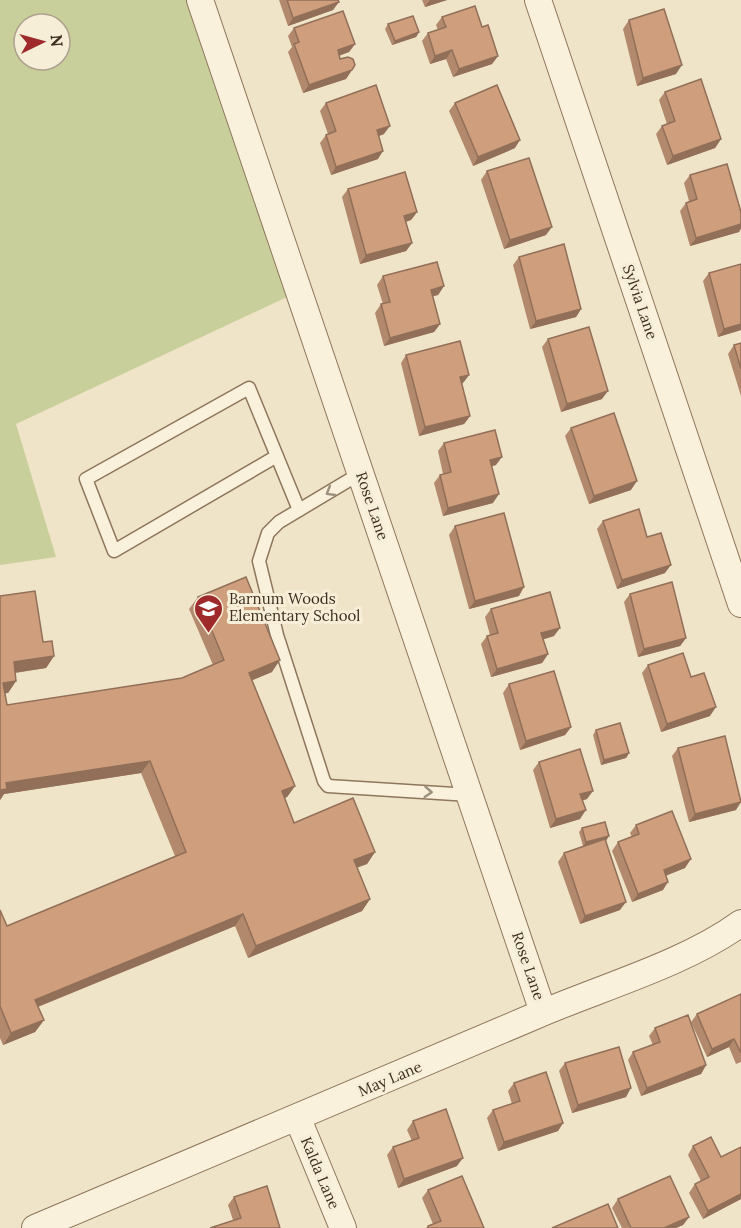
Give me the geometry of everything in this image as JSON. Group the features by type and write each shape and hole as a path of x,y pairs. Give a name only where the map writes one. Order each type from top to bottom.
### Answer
{"street":[{"name":"Rose Lane","path":"200,0 543,1012"},
{"name":"Sylvia Lane","path":"538,0 734,559 741,604"},
{"name":"May Lane","path":"35,1228 298,1119 543,1012 602,990 717,940 741,923"},
{"name":"Kalda Lane","path":"298,1119 343,1228"}],"lane":[{"path":"277,456 114,551 86,479 249,388 277,456 299,510"},
{"path":"361,473 279,522 268,533 259,561 281,646 324,781 328,786 470,795"}],"green space":[{"path":"0,0 200,0 300,291 16,424 56,557 0,565"}],"building":[{"path":"287,0 338,0 339,2 293,18"},
{"path":"475,6 482,27 488,25 498,56 459,69 452,50 435,56 428,33 446,27 442,17"},
{"path":"664,9 682,65 643,78 629,20"},
{"path":"343,11 355,44 338,50 340,59 348,57 353,59 355,65 352,70 309,85 294,44 299,42 294,28"},
{"path":"413,16 419,32 395,41 388,24"},
{"path":"701,79 721,139 673,156 662,126 675,121 665,92"},
{"path":"376,85 390,126 377,130 383,151 336,167 326,135 336,131 326,103"},
{"path":"497,85 520,140 478,157 455,103"},
{"path":"529,158 552,227 510,240 487,171"},
{"path":"727,164 741,212 741,224 696,238 686,203 697,199 690,175"},
{"path":"405,172 417,212 404,216 412,243 366,255 348,189"},
{"path":"564,244 581,309 536,321 519,257"},
{"path":"437,262 444,286 431,290 440,324 390,338 381,304 390,302 383,276"},
{"path":"741,264 741,324 724,329 709,273"},
{"path":"589,327 608,391 567,404 548,339"},
{"path":"460,341 469,375 460,377 470,416 425,427 406,355"},
{"path":"741,343 741,369 734,345"},
{"path":"614,413 637,481 594,496 571,428"},
{"path":"495,430 502,457 490,460 499,494 448,508 440,475 451,472 444,443"},
{"path":"639,509 647,537 661,533 671,565 622,580 603,521"},
{"path":"504,513 524,587 475,601 455,526"},
{"path":"246,577 280,660 249,673 295,786 282,791 294,823 353,798 375,852 354,860 370,899 256,946 243,914 35,1000 44,1020 11,1033 0,1006 0,910 7,926 186,852 150,761 6,783 7,789 0,790 0,596 35,591 43,642 52,641 54,656 14,662 16,681 3,683 7,705 182,678 224,660 198,597"},
{"path":"672,582 686,638 644,649 630,594"},
{"path":"550,592 560,628 541,633 548,654 497,669 487,636 498,633 491,609"},
{"path":"683,653 691,677 704,673 716,707 667,724 648,665"},
{"path":"554,671 571,727 526,741 509,684"},
{"path":"620,723 629,753 604,760 596,730"},
{"path":"725,736 741,802 695,814 678,748"},
{"path":"580,749 593,791 580,794 586,810 556,819 539,762"},
{"path":"672,811 691,859 664,870 668,882 638,894 618,842 639,834 636,825"},
{"path":"605,822 609,836 586,842 582,828"},
{"path":"605,839 626,902 585,916 564,853"},
{"path":"741,994 741,1053 734,1039 712,1049 697,1014"},
{"path":"688,1015 706,1065 647,1088 633,1052 660,1042 655,1028"},
{"path":"619,1047 631,1088 578,1105 565,1063"},
{"path":"546,1072 563,1123 504,1142 493,1110 520,1101 514,1083"},
{"path":"446,1109 463,1158 404,1179 393,1147 419,1138 413,1121"},
{"path":"711,1137 721,1157 741,1147 741,1194 708,1211 695,1184 709,1177 693,1146"},
{"path":"462,1176 484,1228 428,1228 441,1221 428,1190"},
{"path":"670,1176 689,1217 664,1228 631,1228 618,1199"},
{"path":"267,1186 280,1228 210,1228 241,1218 234,1197"},
{"path":"608,1204 618,1228 552,1228"}],"place":[{"name":"Barnum Woods Elementary School","path":"208,634"}]}
